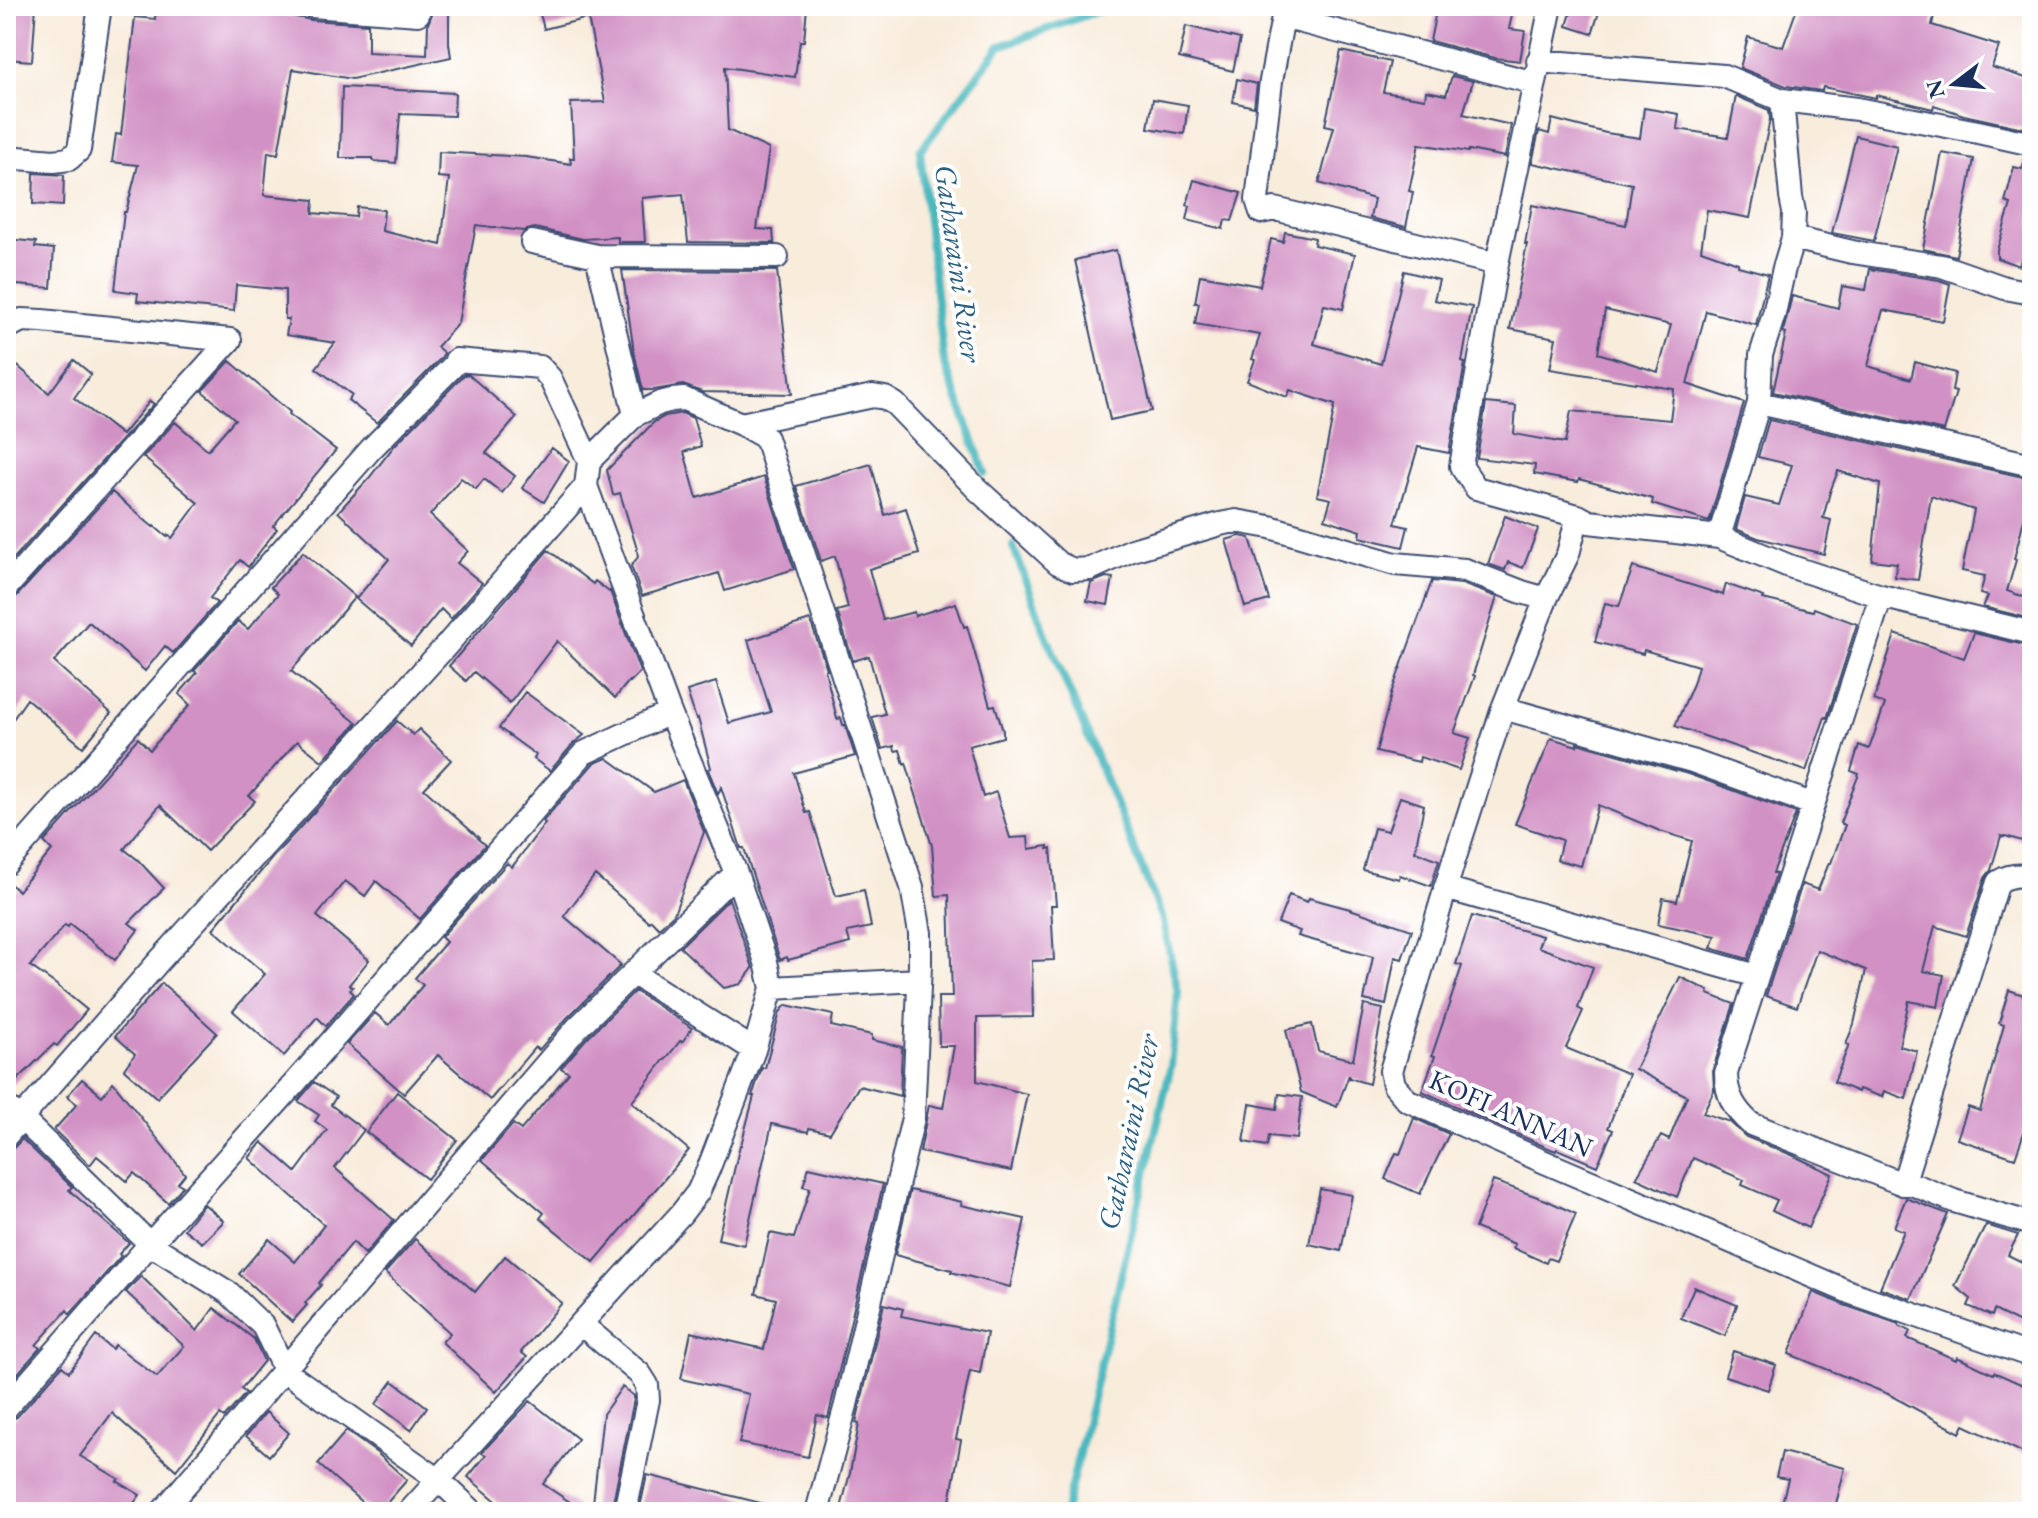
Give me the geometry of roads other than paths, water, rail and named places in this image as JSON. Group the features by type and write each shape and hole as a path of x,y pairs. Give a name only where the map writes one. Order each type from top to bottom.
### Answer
{"street":[{"path":"6,157 54,161 69,159 79,150 100,6"},
{"path":"312,6 418,14"},
{"path":"1551,6 1497,264 1461,466 1476,488 1578,516 1589,522 1719,537 1789,566 1881,596 2032,633"},
{"path":"1497,264 1275,209 1261,212 1257,200 1271,81 1284,11 1536,72 1724,76 1782,100 1869,111 2032,144"},
{"path":"1719,537 1759,403 1761,355 1793,238 1794,212 1782,100"},
{"path":"1793,238 1852,252 1942,266 2005,288 2032,293"},
{"path":"532,242 597,256 629,258 777,257"},
{"path":"597,256 635,415"},
{"path":"6,328 22,320 42,321 230,340 6,588"},
{"path":"6,864 361,461 456,360 540,367 550,378 589,461 586,486 670,713 736,873 772,988 754,1050 698,1192 409,1512"},
{"path":"741,424 873,396 885,398 895,404 978,490 1058,563 1073,570 1090,569 1132,550 1236,521 1270,527 1395,564 1465,570 1546,599"},
{"path":"589,461 635,415 660,403 684,399 766,438 912,887 920,933 913,1118 846,1405 817,1512"},
{"path":"1759,403 2032,465"},
{"path":"6,1136 14,1112 160,960 434,659 586,486"},
{"name":"KOFI ANNAN","path":"1578,516 1568,554 1546,599 1503,708 1391,1071 1394,1085 1407,1100 1849,1292 2032,1356"},
{"path":"1881,596 1726,1073 1726,1087 1738,1112 1751,1124 1903,1184 1912,1184 1954,1201 2032,1224"},
{"path":"1503,708 1692,761 1812,804"},
{"path":"6,1408 584,753 670,713"},
{"path":"162,1512 577,1028 736,873"},
{"path":"1903,1184 1998,882 2007,876 2032,877"},
{"path":"1445,888 1757,976"},
{"path":"634,974 754,1050"},
{"path":"772,988 919,980"},
{"path":"14,1112 150,1244 229,1293 263,1326 285,1371 439,1480 473,1512"},
{"path":"581,1324 640,1374 647,1385 648,1400 625,1512"}],"waterway":[{"name":"Gatharaini River","path":"985,473 944,362 920,151 1000,46 1101,10 1102,6"},
{"name":"Gatharaini River","path":"1013,546 1162,917 1178,992 1171,1066 1065,1512"}]}
